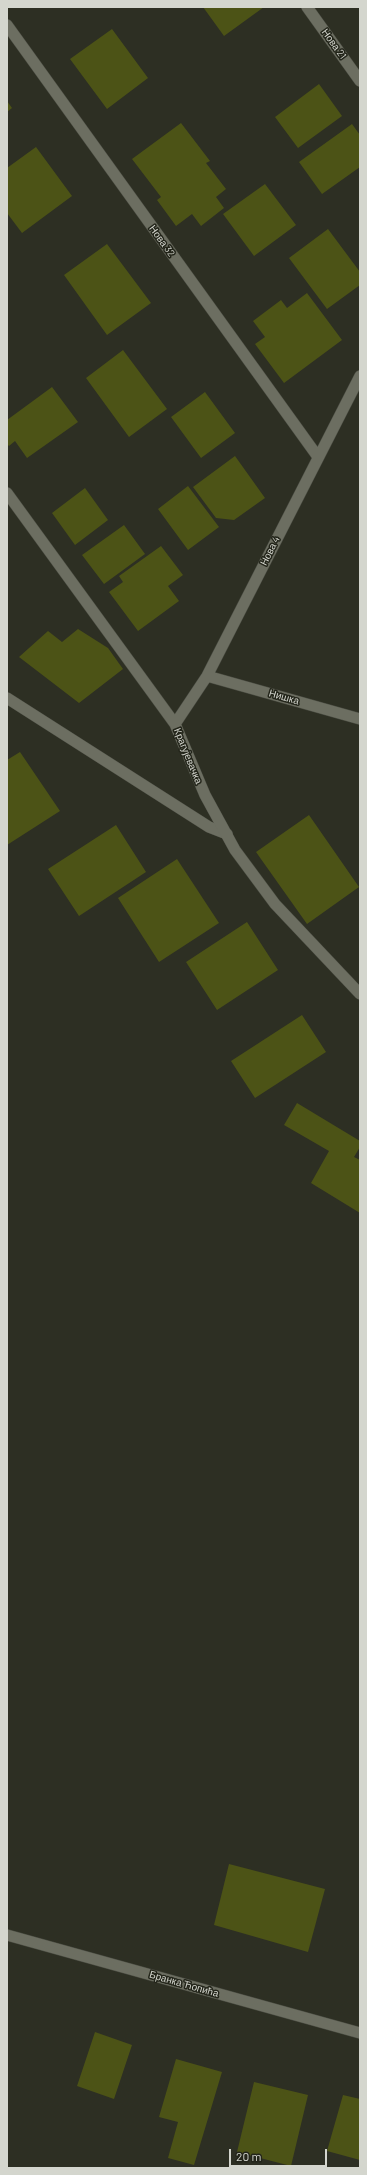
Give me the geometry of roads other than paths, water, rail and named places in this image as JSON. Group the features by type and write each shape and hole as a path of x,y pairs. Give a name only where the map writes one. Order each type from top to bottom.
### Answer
{"street":[{"name":"Нова 21","path":"307,7 360,81"},
{"name":"Нова 32","path":"7,25 318,457"},
{"name":"Нова 4","path":"175,724 207,676 360,376"},
{"name":"Крагујевачка","path":"7,493 175,724 204,795 235,850 275,904 360,994"},
{"name":"Нишка","path":"207,676 360,719"},
{"path":"7,698 209,827 227,834"},
{"name":"Бранка Ћопића","path":"7,1936 360,2033"}]}
